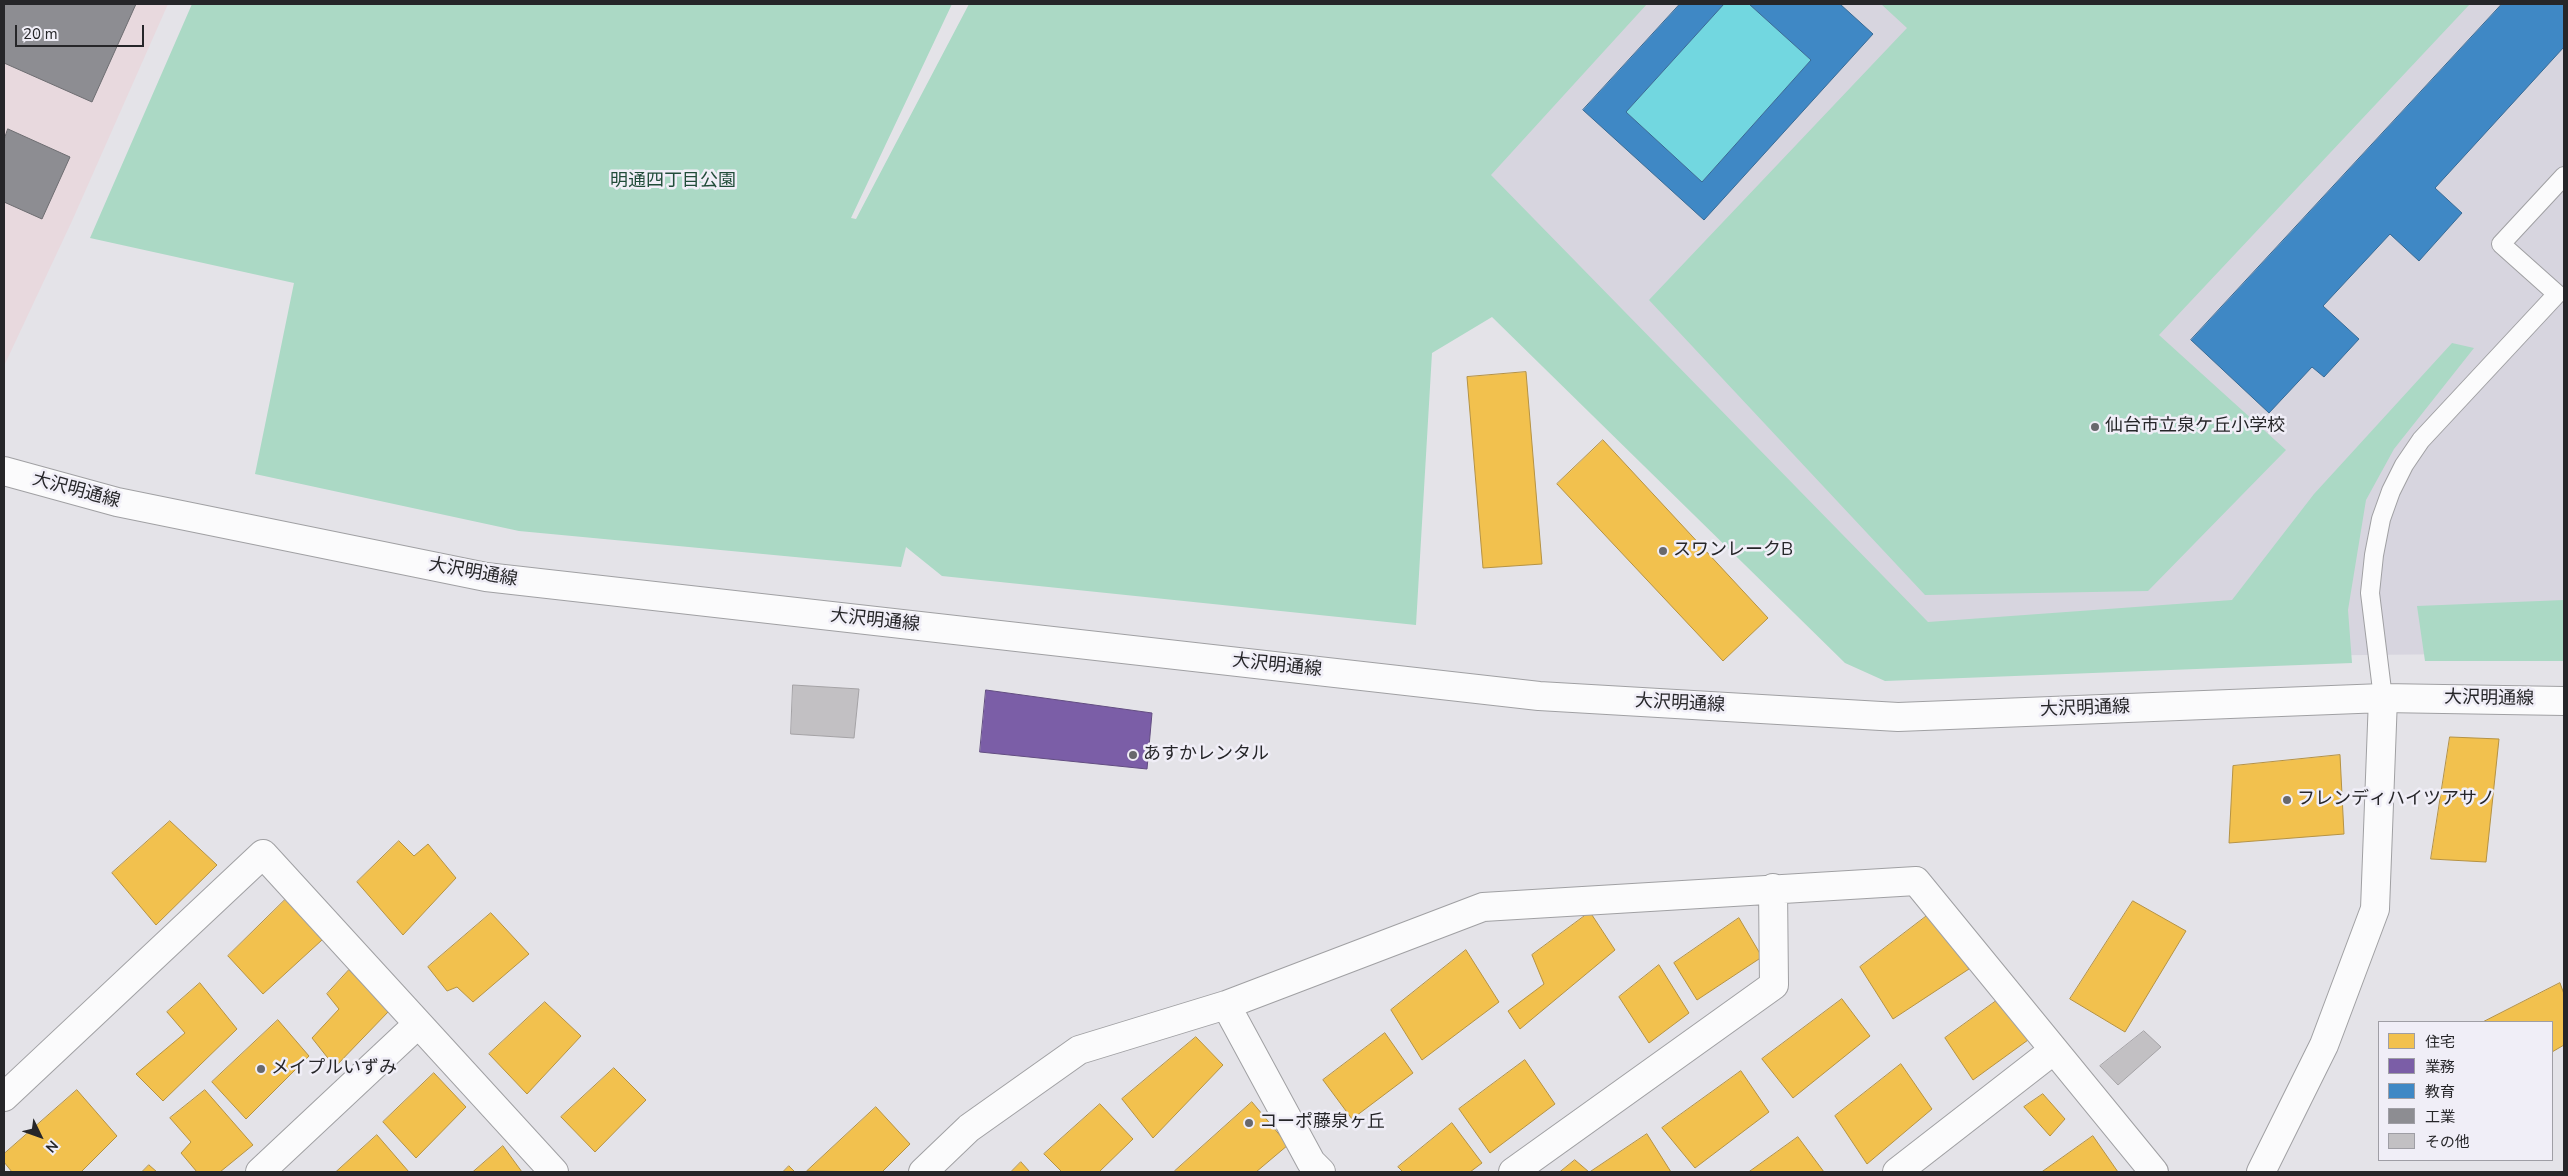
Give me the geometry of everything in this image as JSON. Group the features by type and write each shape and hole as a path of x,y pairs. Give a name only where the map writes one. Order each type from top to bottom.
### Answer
{"street":[{"name":"大沢明通線","path":"4,471 117,502 486,577 1539,696 1898,717 2383,698 2564,700"},
{"path":"2261,1172 2324,1045 2375,909 2383,698"},
{"path":"4,1097 263,854 554,1172"},
{"path":"923,1172 969,1128 1079,1050 1226,1005 1483,907 1773,888 1916,881 2154,1172"},
{"path":"1513,1172 1774,985 1773,888"},
{"path":"1226,1005 1310,1169"},
{"path":"260,1172 418,1024"},
{"path":"1898,1172 2054,1050"}],"lane":[{"path":"2383,698 2370,593 2381,519 2391,491 2404,465 2421,440 2560,290 2502,244 2564,176"}],"shaded area":[{"path":"4,4 168,4 72,221 4,366"},
{"name":"仙台市立泉ケ丘小学校","path":"1581,4 2564,4 2564,653 1865,660 1394,202"}],"green space":[{"name":"明通四丁目公園","path":"192,4 952,4 851,218 856,219 969,4 1647,4 1491,175 1928,622 2232,600 2314,494 2452,343 2474,348 2394,449 2366,500 2348,610 2352,663 1885,681 1845,663 1492,317 1432,353 1416,625 942,576 906,547 901,567 519,531 255,474 294,283 90,238"},
{"path":"1881,4 2470,4 2159,335 2286,450 2148,591 1925,595 1649,300 1907,28"},
{"path":"2564,600 2564,661 2425,661 2417,606"}],"water":[{"path":"1724,4 1749,4 1811,60 1702,182 1626,112"}],"building: 住宅":[{"path":"1526,372 1542,564 1483,568 1467,377"},
{"name":"スワンレークB","path":"1603,440 1768,618 1723,661 1557,484"},
{"path":"2450,737 2499,739 2486,862 2431,859"},
{"name":"フレンディハイツアサノ","path":"2340,755 2344,834 2229,843 2233,766"},
{"path":"170,821 217,865 156,925 112,873"},
{"path":"399,841 414,856 428,844 456,878 403,935 357,882"},
{"path":"287,898 322,940 263,994 228,956"},
{"path":"2133,901 2186,931 2125,1032 2070,999"},
{"path":"1590,912 1615,950 1520,1029 1508,1011 1544,984 1532,955"},
{"path":"1932,912 1969,969 1893,1019 1860,967"},
{"path":"491,913 529,954 473,1002 457,987 447,991 428,967"},
{"path":"1739,918 1762,957 1697,1000 1674,963"},
{"path":"1466,950 1499,1002 1422,1060 1391,1010"},
{"path":"1659,965 1689,1013 1649,1043 1619,997"},
{"path":"349,970 389,1011 335,1067 312,1038 339,1009 327,994"},
{"path":"200,983 237,1029 163,1101 136,1074 185,1033 167,1012"},
{"path":"2560,983 2564,994 2564,1045 2553,1051 2553,1021 2485,1021"},
{"path":"1842,999 1870,1036 1793,1098 1762,1059"},
{"path":"1999,999 2028,1040 1973,1080 1945,1038"},
{"path":"545,1002 581,1036 527,1094 489,1054"},
{"name":"メイプルいずみ","path":"278,1020 309,1056 246,1119 212,1082"},
{"path":"1385,1033 1413,1073 1352,1119 1323,1080"},
{"path":"1196,1037 1223,1065 1153,1138 1122,1099"},
{"path":"1525,1060 1555,1104 1490,1153 1459,1109"},
{"path":"1901,1064 1932,1109 1867,1164 1835,1116"},
{"path":"614,1068 646,1100 595,1152 561,1117"},
{"path":"1741,1071 1769,1112 1695,1168 1662,1128"},
{"path":"434,1073 466,1107 416,1158 383,1122"},
{"path":"77,1090 117,1136 81,1172 12,1172 4,1162 4,1154"},
{"path":"205,1090 253,1145 220,1172 197,1172 181,1153 191,1142 170,1118"},
{"path":"2043,1094 2065,1119 2050,1136 2024,1107"},
{"name":"コーポ藤泉ヶ丘","path":"1252,1102 1288,1145 1256,1172 1175,1171"},
{"path":"1100,1104 1133,1139 1099,1172 1062,1172 1044,1154"},
{"path":"876,1107 910,1144 882,1172 807,1171"},
{"path":"1452,1123 1482,1163 1470,1172 1403,1172 1398,1167"},
{"path":"1647,1134 1671,1172 1590,1172"},
{"path":"377,1135 409,1172 336,1172"},
{"path":"2093,1136 2118,1172 2042,1172"},
{"path":"1798,1137 1824,1172 1749,1172"},
{"path":"503,1146 522,1172 473,1172"},
{"path":"1575,1160 1589,1172 1560,1172"},
{"path":"1021,1162 1030,1172 1011,1172"},
{"path":"149,1165 157,1172 142,1172"},
{"path":"789,1166 795,1172 783,1172"}],"building: 業務":[{"path":"986,690 1152,713 1147,769 980,752"}],"building: 教育":[{"path":"1680,4 1724,4 1626,112 1702,182 1811,60 1749,4 1840,4 1873,34 1704,220 1583,110"},
{"path":"2502,4 2564,4 2564,47 2435,188 2462,213 2419,261 2390,234 2323,306 2359,339 2324,377 2312,367 2269,413 2191,340"}],"building: 工業":[{"path":"4,4 136,4 92,102 4,63"},
{"path":"8,129 70,157 42,219 4,202 4,140"}],"building: その他":[{"path":"793,685 859,689 854,738 791,734"},
{"path":"2144,1031 2161,1047 2118,1085 2100,1066"}],"place":[{"name":"仙台市立泉ケ丘小学校","path":"2095,427"},
{"name":"スワンレークB","path":"1663,551"},
{"name":"あすかレンタル","path":"1133,755"},
{"name":"フレンディハイツアサノ","path":"2287,800"},
{"name":"メイプルいずみ","path":"261,1069"},
{"name":"コーポ藤泉ヶ丘","path":"1249,1123"}]}
